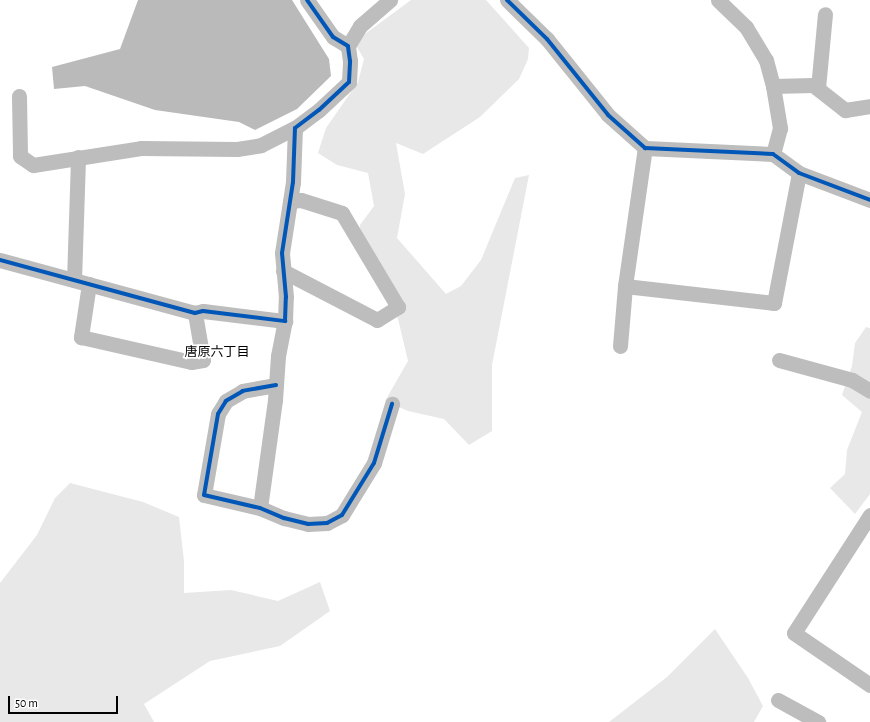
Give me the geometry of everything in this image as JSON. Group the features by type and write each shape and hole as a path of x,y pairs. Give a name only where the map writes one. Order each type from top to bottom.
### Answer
{"street":[{"path":"307,0 333,37 348,46"},
{"path":"19,96 20,156 33,166 78,157 141,148 237,148 261,145 295,128 319,110 349,82 350,61 348,46 360,26 390,0"},
{"path":"507,0 547,39 608,115 645,148 773,154 799,173 870,200"},
{"path":"718,0 746,27 766,60 773,86 780,128 773,154"},
{"path":"818,88 825,14"},
{"path":"773,86 813,84 845,110 870,106"},
{"path":"260,508 276,385 278,356 286,321 282,253 293,182 295,128"},
{"path":"620,346 625,286 645,148"},
{"path":"74,280 78,157"},
{"path":"625,286 774,303 799,173"},
{"path":"284,271 377,320 398,306 342,213 301,200 290,201"},
{"path":"0,260 195,313 204,311 286,321"},
{"path":"89,284 81,337 191,362 203,360 195,313"},
{"path":"780,360 852,380 870,391"},
{"path":"276,385 243,391 226,400 218,414 204,494 260,508 284,518 308,524 326,523 342,515 374,463 392,404"},
{"path":"869,681 794,633 870,515"},
{"path":"778,700 818,722"}],"shaded area":[{"path":"138,0 292,0 329,59 331,76 297,109 255,130 239,122 155,110 85,86 54,89 52,67 120,49"},
{"path":"411,0 486,0 529,48 528,59 519,79 480,117 423,154 396,143 405,194 397,238 446,294 461,286 481,260 515,178 529,175 492,365 492,431 469,445 444,419 408,411 385,401 408,361 399,323 384,272 361,256 360,225 374,206 368,173 337,165 318,153 326,128 358,82 364,59 354,42"},
{"path":"866,327 870,328 870,494 855,514 830,488 845,474 847,450 862,412 842,395 852,366 855,343"},
{"path":"70,483 143,502 179,517 184,561 184,593 231,590 278,601 320,582 330,611 280,646 210,661 144,704 154,722 0,722 0,583 37,535 55,498"},
{"path":"715,629 748,678 763,706 754,722 609,722 667,677"}],"cycle path":[{"path":"0,260 195,313 203,311 285,321 286,297 282,253 293,182 295,128 319,110 349,82 350,61 348,46 333,37 307,0"},
{"path":"507,0 547,39 608,115 645,148 773,154 799,173 870,200"},
{"path":"276,385 243,391 226,401 218,414 204,495 260,508 284,518 308,524 327,523 342,515 374,463 392,404"}],"district":[{"name":"唐原六丁目","path":"217,353"}]}
